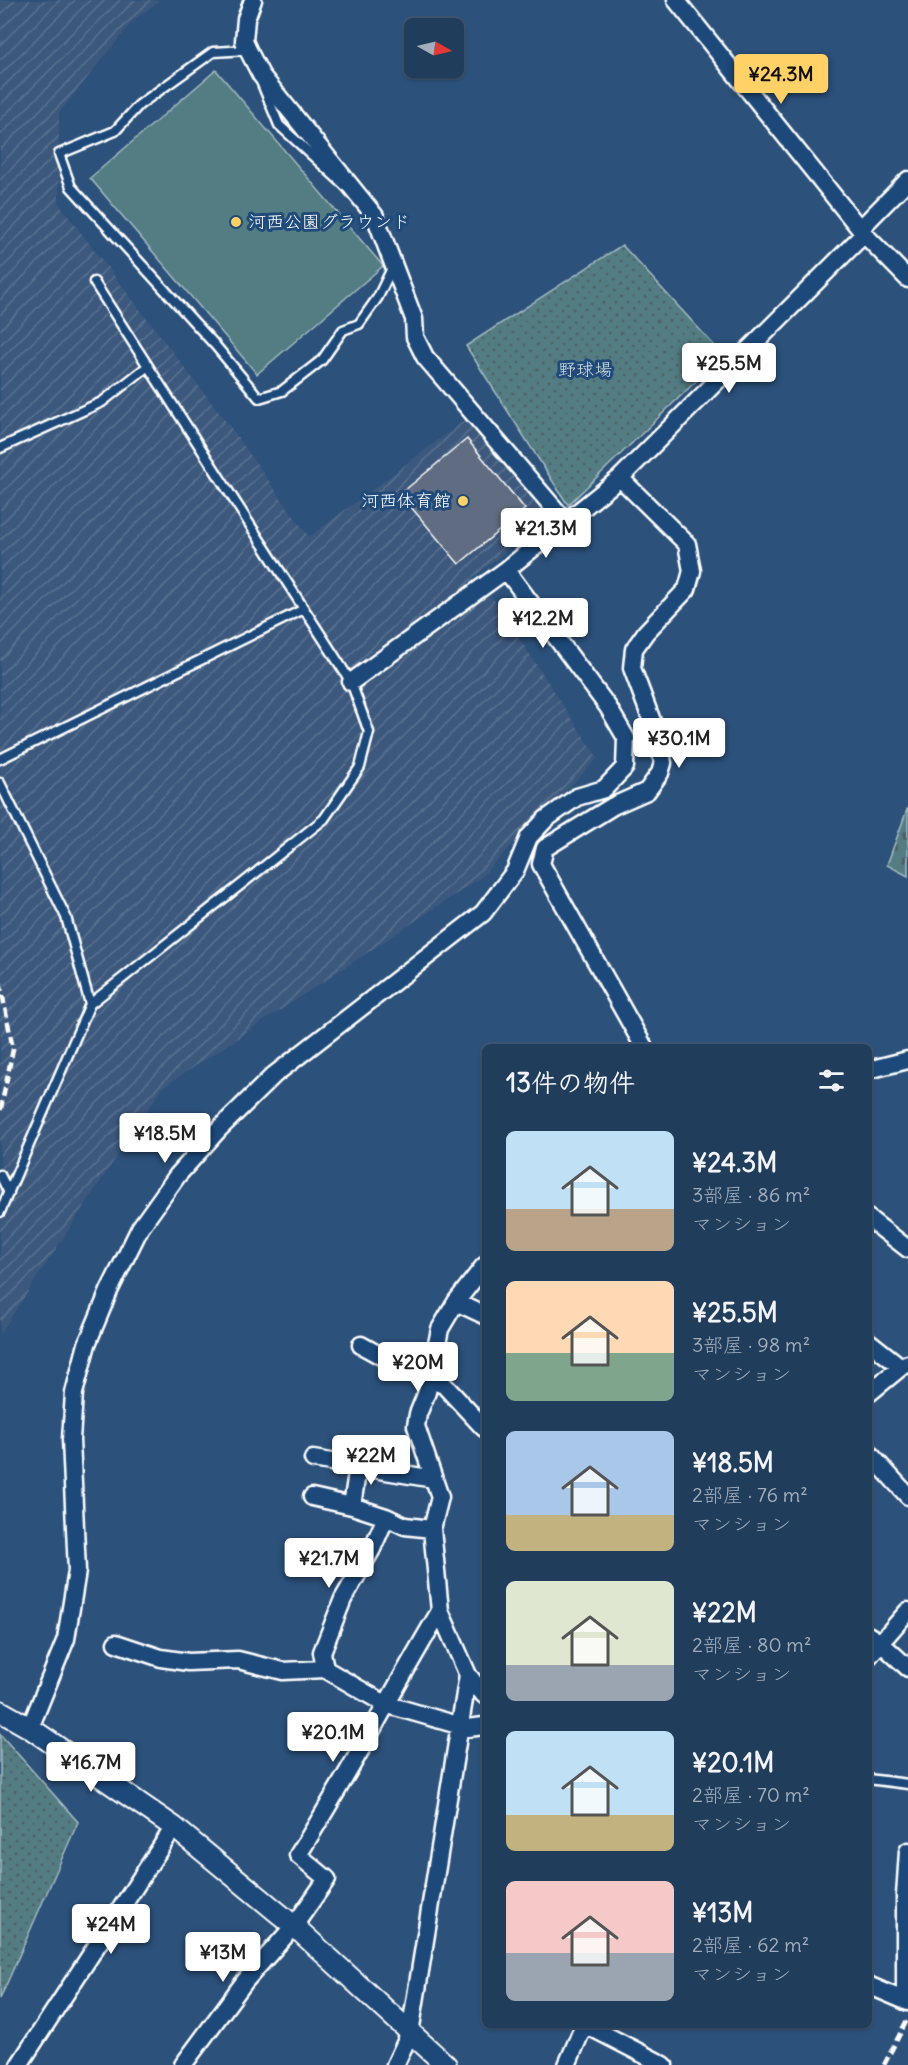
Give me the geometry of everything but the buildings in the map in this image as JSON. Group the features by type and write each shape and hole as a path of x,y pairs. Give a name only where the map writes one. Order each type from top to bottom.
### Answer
{"street":[{"path":"253,0 246,19 244,41 248,50 261,75 375,216 414,319 415,337 425,357 565,521"},
{"path":"676,0 862,232 908,279"},
{"path":"351,682 506,570 620,478 862,232 908,180"},
{"path":"620,478 687,544 692,571 687,590 646,632 634,649 632,668 658,737 663,763 660,774 647,790 613,806 545,848 541,864 642,1044"},
{"path":"30,1728 66,1639 77,1571 71,1440 74,1393 87,1344 109,1291 140,1228 177,1176 198,1152 274,1075 483,914 515,872 530,837 546,819 577,797 604,789 625,767 626,738 608,707 506,570"},
{"path":"604,789 613,806"},
{"path":"872,1069 908,1060"},
{"path":"872,1221 908,1249"},
{"path":"482,1269 456,1302 440,1329 427,1392 416,1426 440,1497 432,1529 440,1611 468,1675 482,1692"},
{"path":"456,1302 482,1314"},
{"path":"872,1344 904,1365 872,1391"},
{"path":"361,1345 410,1372 444,1385 482,1426"},
{"path":"872,1456 908,1496"},
{"path":"313,1459 434,1479"},
{"path":"352,1506 358,1466"},
{"path":"312,1497 352,1506 405,1526 432,1529"},
{"path":"326,1669 322,1652 326,1641 343,1599 372,1549 386,1517"},
{"path":"183,2065 245,1982 294,1926 327,1879 298,1855 329,1806 440,1611"},
{"path":"908,1611 875,1639 908,1668"},
{"path":"116,1643 161,1658 188,1662 238,1660 283,1671 326,1669 385,1704 468,1728 482,1726"},
{"path":"394,2065 410,2033 468,1675"},
{"path":"0,1711 30,1728 174,1827 294,1926 446,2065"},
{"path":"19,2065 174,1827"},
{"path":"872,1987 907,2001 905,1896 908,1851"},
{"path":"567,2065 584,2028"},
{"path":"591,2028 664,2065"}],"lane":[{"path":"248,50 213,52 139,105 115,131 59,154 71,187 215,345 259,398 282,391 322,360 344,330 359,324 378,297 394,264"},
{"path":"0,1212 90,1004 324,819 360,767 369,732 351,682 94,282"},
{"path":"0,448 102,402 148,366"},
{"path":"0,759 304,609"},
{"path":"0,783 66,917 90,1004"},
{"path":"0,1175 9,1193"},
{"path":"872,1780 908,1785"}],"shaded area":[{"path":"0,0 160,0 133,21 59,113 59,204 231,428 309,537 469,417 549,517 471,579 494,600 598,758 479,879 162,1088 0,1334"}],"green space":[{"name":"河西公園グラウンド","path":"216,70 383,266 257,374 90,178"},
{"name":"野球場","path":"622,245 723,355 568,505 466,346"},
{"path":"908,807 908,876 887,865"},
{"path":"0,1734 78,1822 0,1999"}],"railway":[{"path":"0,982 13,1049 0,1113"},
{"path":"884,2065 908,2018"}],"place":[{"name":"河西公園グラウンド","path":"236,222"},
{"name":"河西体育館","path":"463,501"}]}
